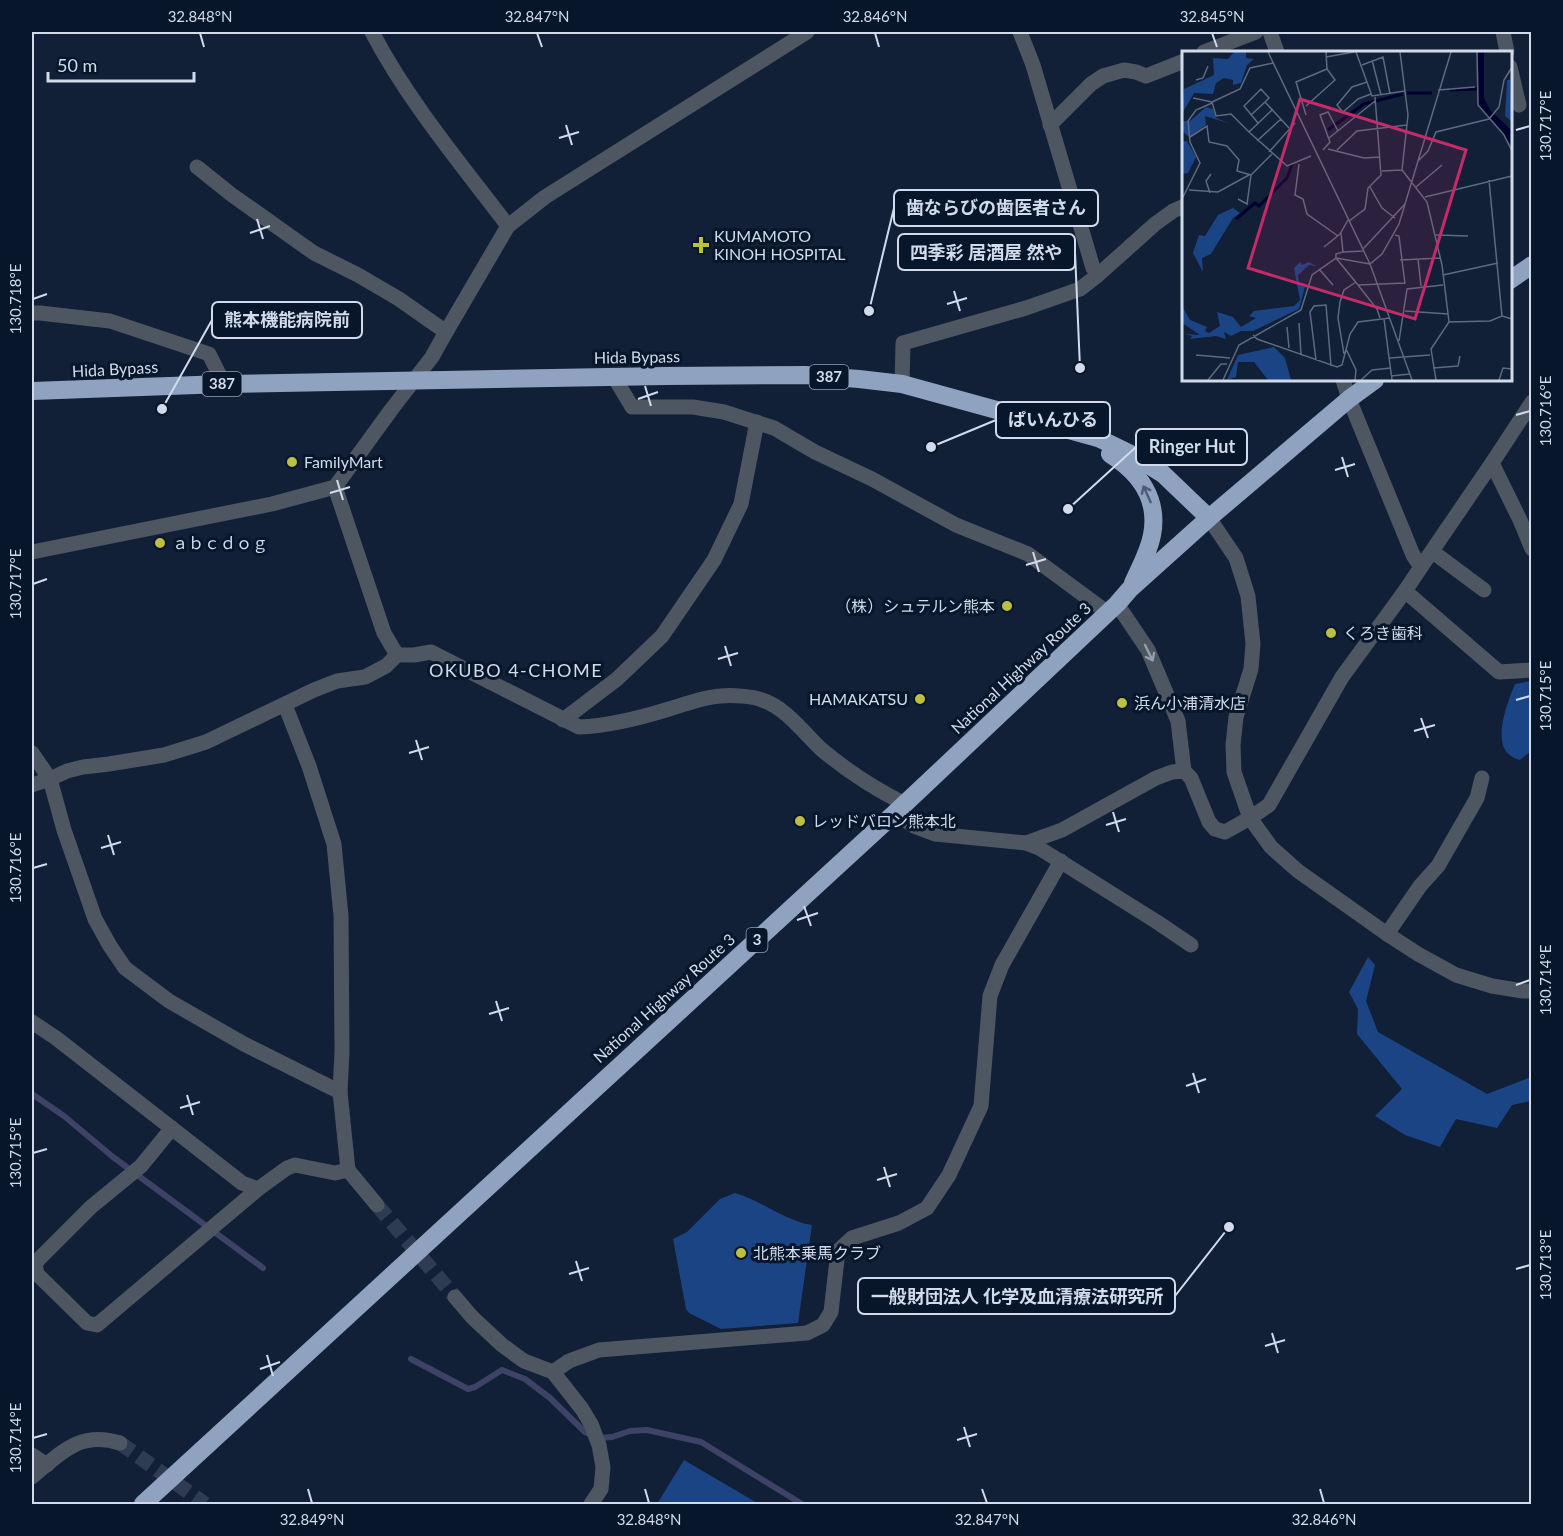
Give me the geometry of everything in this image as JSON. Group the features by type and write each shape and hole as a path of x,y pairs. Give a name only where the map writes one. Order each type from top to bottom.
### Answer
{"highway":[{"path":"1512,279 1532,265"},
{"name":"Hida Bypass","path":"32,391 224,384 805,375 902,384 1098,438 1120,448 1163,474 1209,518"},
{"name":"National Highway Route 3","path":"143,1504 900,809 1113,609 1130,589 1209,518 1349,399 1374,381"},
{"path":"1078,434 1132,470 1146,490 1153,512 1153,534 1130,589"}],"street":[{"path":"372,32 408,91 508,226"},
{"path":"32,552 272,504 335,487 432,357 508,226 546,197 803,32"},
{"path":"1020,32 1033,65 1093,268 1098,275"},
{"path":"1207,51 1256,32"},
{"path":"1270,32 1277,51"},
{"path":"1503,32 1507,51"},
{"path":"1050,125 1091,84 1103,76 1124,70 1146,76 1182,62"},
{"path":"1512,75 1520,105"},
{"path":"197,167 232,195 314,253 399,299 446,332"},
{"path":"902,384 903,343 1026,308 1080,289 1155,224 1182,207"},
{"path":"32,313 110,321 209,354 224,384"},
{"path":"614,377 632,407 693,407 724,412 774,428 814,452 872,479 956,525 1028,554 1113,609 1148,650 1178,721 1184,771 1191,778 1209,822 1215,829 1225,832 1269,805 1342,677 1422,567 1532,402"},
{"path":"1343,381 1413,555 1422,567"},
{"path":"563,720 617,679 662,636 714,560 741,504 757,422"},
{"path":"1492,463 1532,549"},
{"path":"335,487 384,633 397,655"},
{"path":"1209,518 1236,558 1248,596 1253,644 1251,669 1236,717 1233,745 1234,772 1250,818 1271,847 1298,871 1418,954 1456,975 1492,986 1532,991"},
{"path":"1432,552 1484,590"},
{"path":"1405,591 1499,672 1532,670"},
{"path":"32,785 83,767 164,755 206,742 314,690 337,681 365,677 386,666 397,655 431,652 579,727 598,726 668,710 703,698 723,695 761,699 778,708 822,749 850,772 879,791 900,809 914,826 935,834 1026,843 1039,848 1191,945"},
{"path":"285,705 309,766 334,844 341,916 340,1092 348,1170 377,1205"},
{"path":"32,753 50,779 64,830 95,919 125,968 169,1001 244,1044 340,1092"},
{"path":"1026,843 1062,830 1156,778 1184,771"},
{"path":"1387,934 1420,886 1438,866 1477,798 1482,778"},
{"path":"554,1372 569,1361 599,1350 807,1333 823,1325 831,1312 838,1251 852,1238 899,1223 927,1208 949,1175 981,1106 990,996 1002,965 1061,861"},
{"path":"32,1022 56,1038 242,1183 258,1190"},
{"path":"172,1128 141,1166 91,1207 35,1263 37,1274 87,1323 97,1325 287,1168 296,1165 335,1173 348,1170"},
{"path":"455,1297 472,1317 502,1345 524,1361 554,1372 582,1409 599,1445 603,1467 601,1489 591,1504"},
{"path":"32,1477 70,1446 107,1439 120,1443"},
{"path":"32,1455 47,1465"}],"shaded area":[{"path":"1531,681 1531,751 1520,760 1512,757 1505,750 1502,742 1503,722 1515,684"},
{"path":"1368,957 1375,965 1366,1001 1378,1032 1487,1094 1531,1077 1531,1101 1512,1105 1497,1128 1456,1119 1440,1147 1405,1135 1375,1116 1402,1089 1357,1034 1358,1009 1349,992"},
{"name":"北熊本乗馬クラブ","path":"735,1193 792,1219 812,1225 798,1323 721,1329 689,1313 686,1309 673,1239 687,1232 720,1199"},
{"path":"684,1460 759,1504 657,1504"}],"waterway":[{"path":"32,1094 263,1268"},
{"path":"411,1359 468,1389 502,1370 525,1379 550,1398 585,1432 599,1438 612,1437 630,1431 647,1430 701,1442 802,1504"}],"tunnel":[{"path":"377,1205 455,1297"},
{"path":"120,1443 205,1504"}],"place":[{"name":"KUMAMOTO KINOH HOSPITAL","path":"701,245"},
{"name":"歯ならびの歯医者さん","path":"869,311"},
{"name":"四季彩 居酒屋 然や","path":"1080,368"},
{"name":"熊本機能病院前","path":"162,409"},
{"name":"ぱいんひる","path":"931,447"},
{"name":"FamilyMart","path":"292,462"},
{"name":"Ringer Hut","path":"1068,509"},
{"name":"ａｂｃｄｏｇ","path":"160,543"},
{"name":"（株）シュテルン熊本","path":"1007,606"},
{"name":"くろき歯科","path":"1331,633"},
{"name":"HAMAKATSU","path":"920,699"},
{"name":"浜ん小浦清水店","path":"1122,703"},
{"name":"レッドバロン熊本北","path":"800,821"},
{"name":"一般財団法人 化学及血清療法研究所","path":"1229,1227"},
{"name":"北熊本乗馬クラブ","path":"741,1253"}],"district":[{"name":"OKUBO 4-CHOME","path":"516,671"}]}
